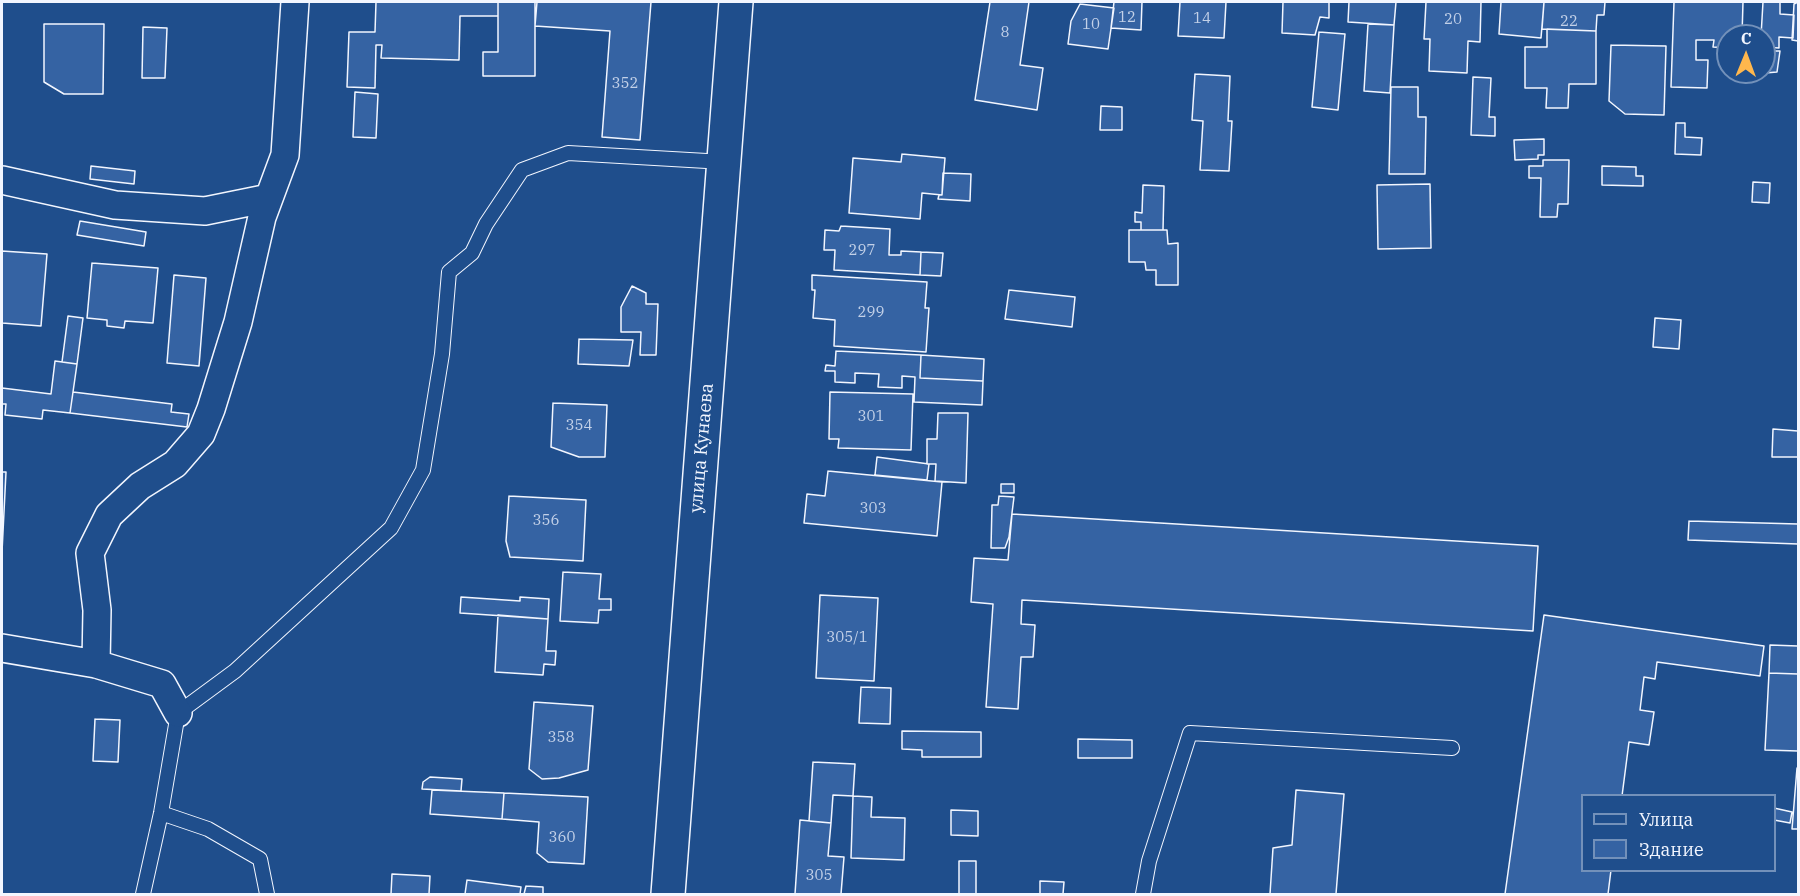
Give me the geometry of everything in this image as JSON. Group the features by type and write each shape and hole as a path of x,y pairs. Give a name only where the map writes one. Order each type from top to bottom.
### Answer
{"main road":[{"name":"улица Кунаева","path":"668,894 726,162 736,2"}],"street":[{"path":"96,664 97,610 90,553 109,515 140,486 175,464 201,434 238,322 262,218 285,155 295,2"},
{"path":"2,180 116,204 205,211 269,198"},
{"path":"2,648 96,664 162,684 178,713"}],"lane":[{"path":"143,894 161,813 178,713 236,671 392,528 423,470 442,354 449,272 472,253 486,224 522,170 568,153 726,162"},
{"path":"1143,894 1149,861 1190,733 1452,748"},
{"path":"161,813 208,829 260,859 267,894"}],"building":[{"path":"376,2 498,2 498,16 460,16 459,60 381,58 382,45 376,45 375,88 347,87 349,32 375,32"},
{"path":"498,2 535,2 535,76 483,76 483,52 498,52"},
{"path":"537,2 651,2 640,140 602,137 610,31 535,26"},
{"path":"990,2 1029,2 1020,65 1043,68 1037,110 975,100"},
{"path":"1114,2 1142,2 1141,30 1111,28"},
{"path":"1180,2 1226,2 1224,38 1178,36"},
{"path":"1283,2 1329,2 1329,18 1320,17 1315,35 1282,33"},
{"path":"1349,2 1396,2 1394,25 1348,22"},
{"path":"1426,2 1481,2 1480,42 1468,41 1467,73 1429,71 1430,39 1424,39"},
{"path":"1501,2 1544,2 1541,38 1499,34"},
{"path":"1544,2 1605,2 1604,15 1597,15 1596,31 1542,29"},
{"path":"1674,2 1743,2 1742,24 1716,24 1716,47 1713,47 1714,40 1696,40 1696,60 1708,60 1707,88 1671,87"},
{"path":"1763,2 1780,2 1780,14 1794,15 1793,38 1779,37 1779,48 1776,48 1776,24 1762,24"},
{"path":"1798,2 1798,41 1792,40 1794,4"},
{"path":"1080,4 1114,8 1108,49 1068,44 1071,21"},
{"path":"44,24 104,24 103,94 64,94 44,82"},
{"path":"1368,24 1394,25 1390,93 1364,91"},
{"path":"143,27 167,28 165,78 142,78"},
{"path":"1547,29 1596,31 1596,84 1569,84 1568,108 1546,108 1547,88 1525,88 1525,47 1547,47"},
{"path":"1319,32 1345,34 1338,110 1312,107"},
{"path":"1611,45 1666,46 1664,115 1625,114 1609,101"},
{"path":"1776,51 1780,51 1777,72"},
{"path":"1195,74 1230,76 1228,121 1232,121 1229,171 1200,170 1203,121 1192,120"},
{"path":"1473,77 1491,78 1489,117 1495,117 1495,136 1471,135"},
{"path":"1391,87 1418,87 1418,117 1426,117 1425,174 1389,174"},
{"path":"355,92 378,94 376,138 353,137"},
{"path":"1101,106 1122,107 1122,130 1100,130"},
{"path":"1676,123 1685,123 1685,137 1702,138 1701,155 1675,154"},
{"path":"1544,139 1544,155 1538,155 1538,159 1515,160 1514,140"},
{"path":"902,154 945,158 942,195 922,193 920,219 849,213 853,158 901,162"},
{"path":"1543,160 1569,160 1568,204 1558,204 1557,217 1540,217 1541,178 1529,178 1529,166 1543,166"},
{"path":"91,166 135,171 134,184 90,179"},
{"path":"1602,166 1636,167 1636,176 1643,176 1643,186 1602,185"},
{"path":"943,173 971,174 970,201 938,199 939,195 942,195"},
{"path":"1753,182 1770,183 1769,203 1752,202"},
{"path":"1430,184 1431,248 1378,249 1377,185"},
{"path":"1143,185 1164,186 1163,230 1141,230 1141,222 1135,222 1135,212 1142,213"},
{"path":"80,221 146,232 144,246 77,235"},
{"path":"841,226 890,229 889,255 901,255 901,251 921,252 920,275 834,270 835,250 824,250 825,230 839,231"},
{"path":"1129,230 1167,230 1168,244 1178,243 1178,285 1156,285 1156,270 1146,270 1145,262 1129,262"},
{"path":"2,251 47,254 41,326 2,323"},
{"path":"921,252 943,253 941,276 920,275"},
{"path":"92,263 158,268 153,323 125,321 124,328 107,326 107,320 87,318"},
{"path":"174,275 206,278 199,366 167,363"},
{"path":"812,275 927,282 925,308 929,308 926,352 834,346 835,320 813,318 815,290 812,290"},
{"path":"632,286 646,293 646,304 658,304 656,355 640,355 641,332 621,332 621,307"},
{"path":"1009,290 1075,297 1072,327 1005,319"},
{"path":"68,316 83,318 77,364 62,362"},
{"path":"1655,318 1681,320 1679,349 1653,347"},
{"path":"579,339 633,340 629,366 578,364"},
{"path":"836,351 921,355 920,378 983,381 982,405 914,402 915,377 902,376 902,388 878,387 879,374 855,373 855,383 835,382 835,371 825,371 826,365 835,366"},
{"path":"921,355 984,359 983,381 920,378"},
{"path":"55,361 77,364 70,413 43,410 42,419 5,415 6,404 2,404 2,388 51,394"},
{"path":"73,392 172,404 171,412 189,414 187,427 70,413"},
{"path":"830,392 913,394 911,450 838,448 839,439 829,439"},
{"path":"553,403 607,405 605,457 579,457 551,447"},
{"path":"938,413 968,413 966,483 935,481 936,464 927,464 927,439 937,439"},
{"path":"1773,429 1798,431 1798,457 1772,457"},
{"path":"877,457 929,464 927,480 875,475"},
{"path":"828,471 942,482 937,536 804,523 807,494 825,496"},
{"path":"2,472 6,472 2,552"},
{"path":"1001,484 1014,484 1014,493 1001,493"},
{"path":"509,496 586,500 583,561 510,557 506,541"},
{"path":"999,496 1014,497 1009,537 1005,548 991,548 992,505 998,505"},
{"path":"1012,514 1538,546 1533,631 1022,600 1021,624 1035,625 1033,657 1021,657 1018,709 986,707 993,604 971,602 974,558 1008,560"},
{"path":"1689,521 1798,524 1798,544 1688,540"},
{"path":"563,572 601,574 599,599 611,599 611,610 599,610 598,623 560,621"},
{"path":"820,595 878,598 874,681 816,678"},
{"path":"461,597 520,601 520,597 549,599 548,619 460,613"},
{"path":"498,615 548,619 546,651 556,651 555,665 544,664 543,675 495,672"},
{"path":"1544,615 1764,646 1760,676 1657,662 1655,679 1644,677 1640,710 1654,712 1649,745 1629,742 1622,794 1581,794 1581,872 1611,872 1608,894 1505,894"},
{"path":"1770,645 1798,646 1798,674 1769,673"},
{"path":"1769,673 1798,674 1798,751 1765,750"},
{"path":"861,687 891,688 890,724 859,723"},
{"path":"534,702 593,706 588,770 559,778 542,779 529,769"},
{"path":"95,719 120,720 118,762 93,761"},
{"path":"902,731 981,732 981,757 922,757 922,750 902,749"},
{"path":"1078,739 1132,740 1132,758 1078,758"},
{"path":"813,762 855,764 853,796 833,795 831,823 809,821"},
{"path":"1797,768 1798,829 1792,829"},
{"path":"430,777 462,779 461,791 422,789 423,782"},
{"path":"432,790 504,793 502,819 430,814"},
{"path":"1296,790 1344,794 1336,894 1270,894 1273,848 1292,845"},
{"path":"504,793 588,797 584,864 548,862 537,853 539,822 502,819"},
{"path":"853,796 872,797 871,817 905,818 904,860 851,858"},
{"path":"1776,808 1792,812 1790,823 1776,820"},
{"path":"951,810 978,811 978,836 951,835"},
{"path":"800,820 831,823 828,856 844,857 841,894 795,894"},
{"path":"959,861 976,861 976,894 959,894"},
{"path":"392,874 430,876 429,894 391,894"},
{"path":"467,880 521,887 520,894 465,894"},
{"path":"1040,881 1064,882 1063,894 1040,894"},
{"path":"526,886 543,887 543,894 524,894"}]}
